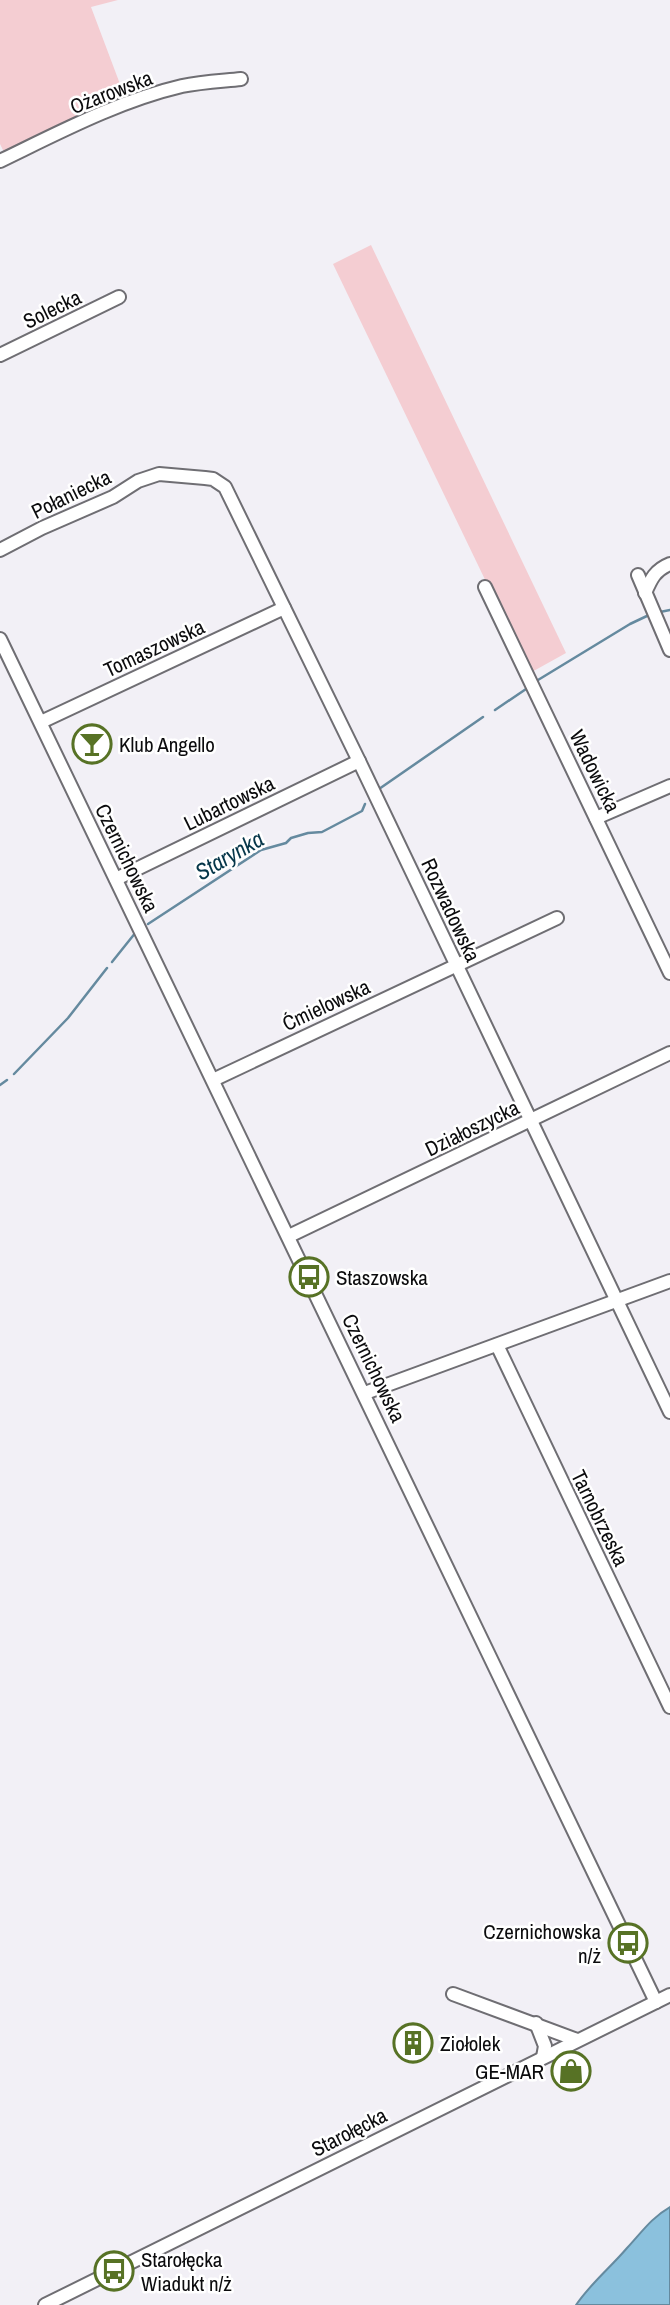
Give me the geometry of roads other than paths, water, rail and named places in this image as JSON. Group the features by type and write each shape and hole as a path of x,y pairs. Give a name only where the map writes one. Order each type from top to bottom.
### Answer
{"street":[{"name":"Ożarowska","path":"0,161 128,103 154,94 184,86 241,79"},
{"name":"Solecka","path":"0,355 119,297"},
{"name":"Rozwadowska","path":"159,474 176,473 213,479 225,487 668,1405"},
{"name":"Połaniecka","path":"0,550 41,528 113,497 138,481 159,474"},
{"path":"645,593 651,578 659,569 670,564"},
{"path":"638,575 670,650"},
{"name":"Wadowicka","path":"485,587 670,973"},
{"name":"Tomaszowska","path":"41,722 284,608"},
{"name":"Czernichowska","path":"0,639 656,2002"},
{"name":"Lubartowska","path":"116,879 359,761"},
{"path":"596,818 670,786"},
{"name":"Ćmielowska","path":"213,1080 557,918"},
{"name":"Działoszycka","path":"289,1236 670,1053"},
{"path":"365,1393 670,1281"},
{"name":"Tarnobrzeska","path":"496,1345 670,1707"},
{"path":"453,1994 577,2040"},
{"name":"Starołęcka","path":"45,2305 670,1995"},
{"path":"536,2023 545,2046 543,2057"}],"water":[{"path":"670,2207 670,2305 576,2305 647,2226"}],"waterway":[{"name":"Starynka","path":"660,612 670,610"},
{"name":"Starynka","path":"538,680 649,615"},
{"name":"Starynka","path":"495,710 529,687"},
{"name":"Starynka","path":"379,789 483,717"},
{"name":"Starynka","path":"148,924 261,850 286,843 291,838 322,832 362,811 365,804"},
{"name":"Starynka","path":"112,962 136,932"},
{"name":"Starynka","path":"14,1074 68,1018 107,968"},
{"name":"Starynka","path":"0,1085 7,1080"}],"place":[{"name":"Klub Angello","path":"92,744"},
{"name":"Staszowska","path":"309,1277"},
{"name":"Czernichowska n/ż","path":"628,1943"},
{"name":"Ziołolek","path":"413,2043"},
{"name":"GE-MAR","path":"571,2071"},
{"name":"Starołęcka Wiadukt n/ż","path":"114,2271"}]}
